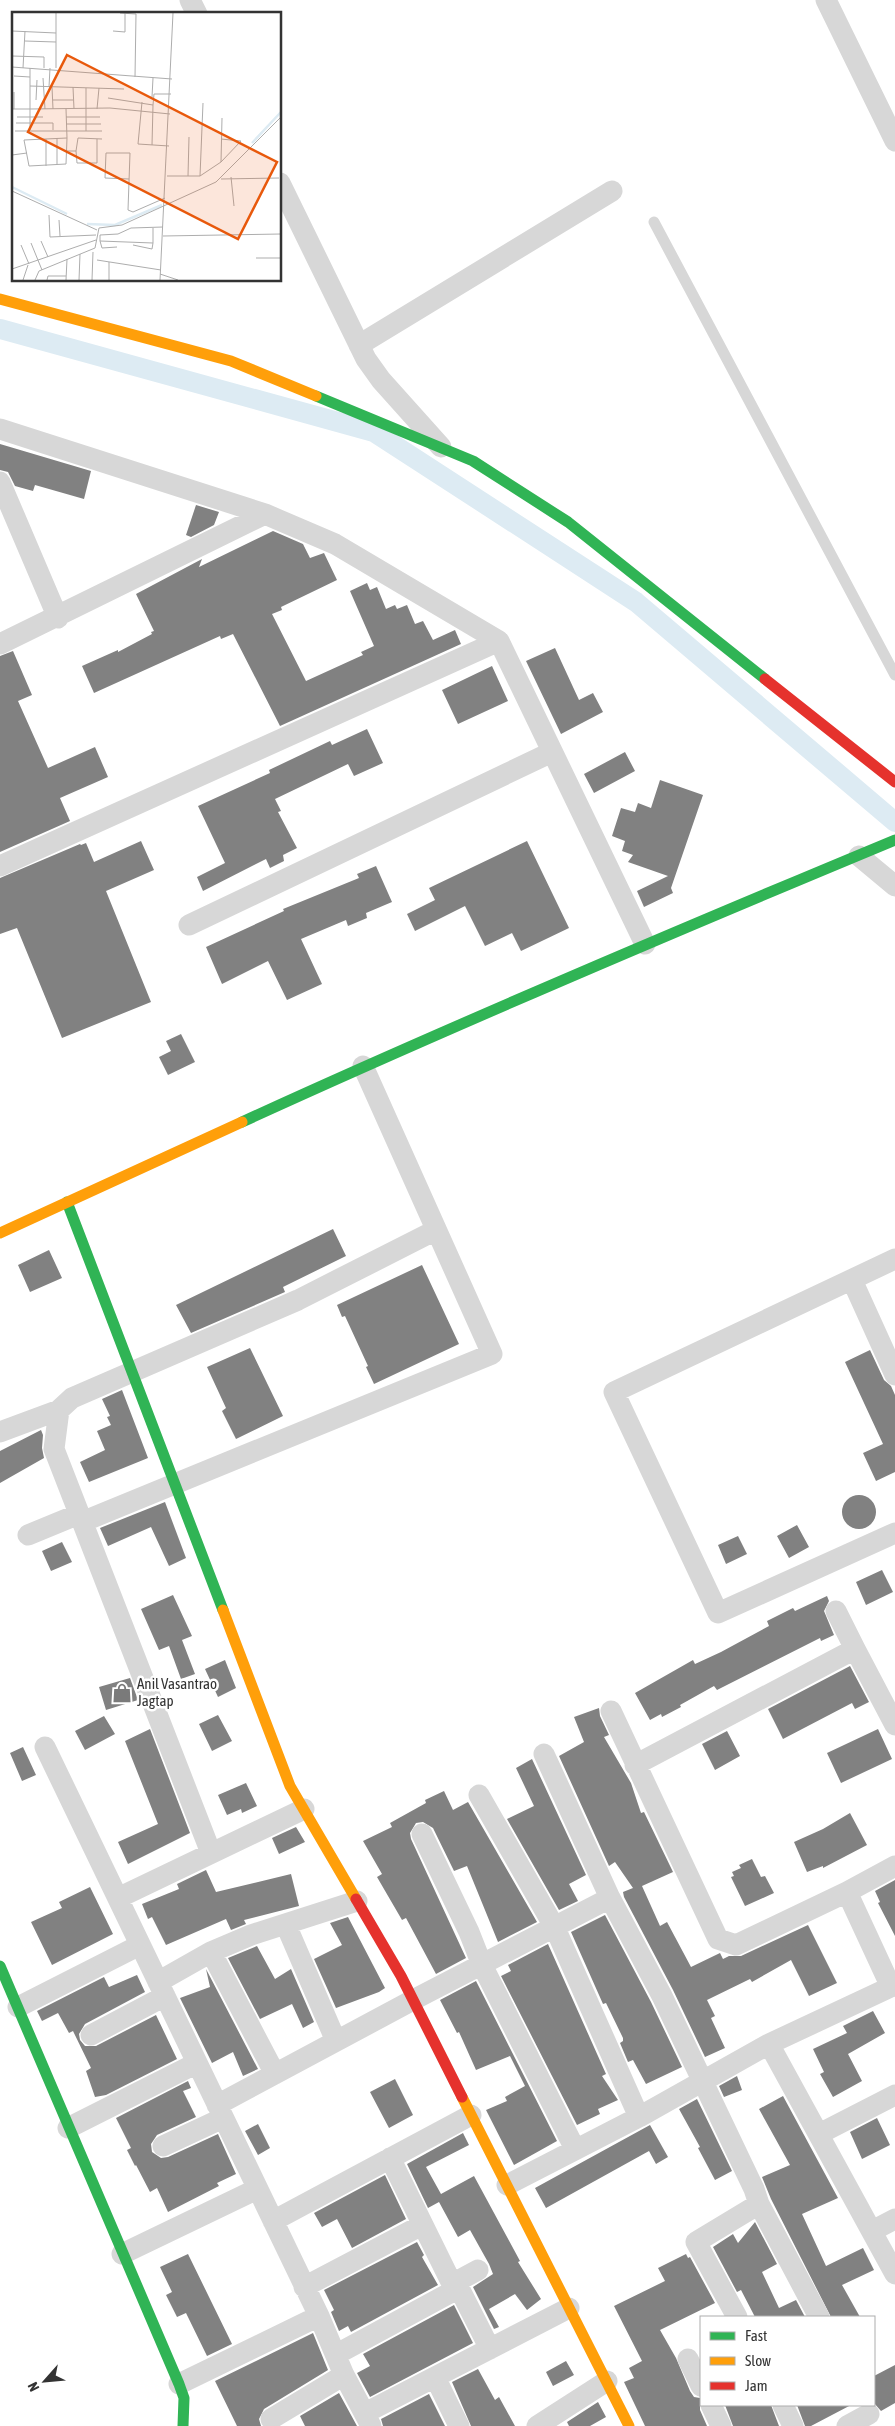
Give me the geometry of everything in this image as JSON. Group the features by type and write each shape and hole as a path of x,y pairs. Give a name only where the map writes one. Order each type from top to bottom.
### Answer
{"street":[{"path":"826,0 895,141"},
{"path":"281,185 359,345 381,380 441,447"},
{"path":"359,345 612,191"},
{"path":"0,299 231,361 473,461 568,522 895,782"},
{"path":"0,429 265,514 335,544 499,641 645,944"},
{"path":"0,482 58,618"},
{"path":"0,644 58,618 265,514"},
{"path":"0,866 499,641"},
{"path":"189,925 552,752"},
{"path":"0,1233 363,1066 645,944 894,841"},
{"path":"859,856 895,886"},
{"path":"28,1535 175,1484 492,1354 363,1066"},
{"path":"68,1202 290,1786 413,2000 629,2426"},
{"path":"0,1446 58,1415 72,1398 298,1300 436,1230"},
{"path":"895,1259 614,1392 718,1612 895,1533"},
{"path":"852,1280 895,1375"},
{"path":"0,1432 58,1415"},
{"path":"58,1415 54,1449 211,1853"},
{"path":"836,1611 895,1725"},
{"path":"635,1765 855,1649"},
{"path":"611,1711 718,1939 736,1945 895,1866"},
{"path":"45,1747 319,2316 337,2354 344,2375 368,2420 435,2377 569,2308"},
{"path":"544,1754 610,1898 703,2081 754,2188 759,2204 819,2316"},
{"path":"479,1795 556,1928 639,2117"},
{"path":"118,1898 304,1809"},
{"path":"422,1834 469,1932 482,1965 575,2149"},
{"path":"507,2185 639,2117 769,2044 893,1986 846,1892"},
{"path":"163,2146 220,2112 275,2074 610,1898"},
{"path":"91,2035 162,1989 211,1952 251,1934 286,1925 357,1901"},
{"path":"286,1925 336,2042"},
{"path":"18,2007 140,1945"},
{"path":"211,1952 275,2074"},
{"path":"0,1966 179,2384 184,2398 183,2426"},
{"path":"769,2044 895,2274"},
{"path":"68,2128 197,2063"},
{"path":"819,2134 895,2095"},
{"path":"273,2221 471,2114"},
{"path":"390,2158 422,2225 490,2348"},
{"path":"122,2254 257,2189"},
{"path":"736,2316 696,2242 759,2204"},
{"path":"872,2231 895,2219"},
{"path":"304,2287 422,2225"},
{"path":"337,2354 455,2286 478,2270"},
{"path":"179,2384 319,2316"},
{"path":"688,2360 700,2384"},
{"path":"271,2419 344,2375"},
{"path":"435,2377 459,2426"},
{"path":"537,2426 607,2381"},
{"path":"711,2406 721,2426"},
{"path":"783,2406 793,2426"},
{"path":"847,2426 869,2415"}],"lane":[{"path":"654,222 895,675"}],"building":[{"path":"0,444 91,471 84,499 35,485 33,491 15,486 8,472 0,470"},
{"path":"196,505 219,512 214,525 191,537 186,535"},
{"path":"273,531 303,544 310,558 324,553 337,580 281,607 282,610 272,614 306,681 363,655 361,652 374,646 350,591 367,583 370,590 377,587 386,609 395,605 397,609 407,605 415,624 423,621 433,640 455,630 461,644 280,726 233,634 221,639 220,636 94,693 82,666 118,650 118,652 152,634 151,632 154,631 136,594 202,559 199,567"},
{"path":"555,648 579,700 593,693 603,712 561,734 526,661"},
{"path":"13,651 32,695 18,701 48,768 95,747 108,777 60,798 70,821 0,852 0,656"},
{"path":"492,666 508,701 458,724 442,690"},
{"path":"367,729 383,763 354,776 348,764 275,799 281,811 278,812 297,848 283,855 284,861 270,868 266,859 203,891 197,877 225,863 198,806 270,773 269,770 330,741 332,745"},
{"path":"625,752 635,771 594,793 584,774"},
{"path":"660,780 703,795 671,888 673,893 644,907 637,891 668,876 628,862 633,855 622,851 625,841 612,836 621,808 635,812 638,803 651,808"},
{"path":"141,841 154,870 106,891 151,1002 62,1038 17,928 0,934 0,878 80,844 86,843 94,862"},
{"path":"527,841 569,928 521,951 512,933 485,946 465,906 415,931 407,914 435,900 429,888"},
{"path":"376,866 392,902 366,913 367,918 348,926 346,920 301,939 322,984 287,1000 268,961 222,984 206,947 284,911 283,909 359,878 357,874"},
{"path":"181,1034 195,1062 168,1075 159,1057 171,1051 166,1041"},
{"path":"333,1229 346,1256 283,1287 285,1292 191,1333 176,1305"},
{"path":"49,1250 62,1278 30,1292 18,1265"},
{"path":"422,1265 459,1344 374,1384 366,1367 368,1366 345,1316 342,1317 337,1305"},
{"path":"250,1348 283,1416 236,1439 222,1411 226,1408 207,1367"},
{"path":"870,1350 884,1380 891,1386 895,1395 895,1472 876,1481 863,1453 883,1444 845,1362"},
{"path":"122,1390 148,1458 89,1482 80,1462 105,1450 97,1431 111,1425 107,1417 110,1416 102,1399"},
{"path":"41,1430 44,1458 0,1483 0,1451"},
{"path":"859,1495 866,1496 871,1500 875,1505 875,1519 871,1524 866,1528 859,1529 852,1528 847,1524 843,1519 842,1512 843,1505 847,1500 852,1496"},
{"path":"165,1502 186,1558 169,1566 151,1527 108,1546 100,1528"},
{"path":"797,1525 809,1547 789,1558 777,1536"},
{"path":"738,1536 747,1554 726,1564 718,1545"},
{"path":"62,1542 72,1562 51,1571 42,1551"},
{"path":"882,1570 893,1592 866,1605 856,1582"},
{"path":"173,1595 192,1636 182,1640 195,1674 181,1679 169,1646 159,1650 141,1609"},
{"path":"827,1596 829,1601 824,1611 834,1635 821,1641 820,1638 717,1690 714,1686 680,1705 681,1707 662,1717 661,1714 650,1720 635,1693 693,1660 695,1664 769,1626 767,1621 793,1608 795,1611"},
{"path":"225,1660 236,1688 218,1697 205,1669"},
{"path":"850,1666 869,1702 855,1709 852,1703 783,1739 768,1709"},
{"name":"Anil Vasantrao Jagtap","path":"130,1678 138,1700 106,1710 99,1687"},
{"path":"599,1708 600,1716 609,1735 604,1737 631,1783 641,1813 644,1812 673,1872 642,1886 660,1926 667,1922 691,1967 720,1953 723,1959 729,1956 741,1956 808,1925 837,1983 809,1996 791,1960 752,1982 750,1979 707,2000 715,2016 711,2018 725,2048 705,2057 673,1990 624,1897 623,1892 633,1888 615,1862 609,1866 559,1756 584,1742 574,1717"},
{"path":"218,1715 232,1741 212,1751 199,1724"},
{"path":"104,1716 115,1734 85,1750 75,1731"},
{"path":"150,1729 190,1833 128,1864 118,1842 158,1824 125,1741"},
{"path":"878,1729 892,1759 841,1783 827,1753"},
{"path":"727,1731 740,1756 715,1770 702,1744"},
{"path":"23,1747 36,1775 22,1781 10,1753"},
{"path":"532,1759 586,1875 569,1884 578,1901 559,1910 507,1819 534,1806 516,1768"},
{"path":"246,1783 257,1806 242,1813 241,1809 227,1815 218,1795"},
{"path":"444,1791 453,1810 468,1802 537,1922 498,1942 467,1866 454,1871 433,1828 423,1822 416,1823 410,1833 411,1839 466,1958 436,1974 406,1918 402,1920 377,1877 382,1874 363,1841 392,1827 390,1823 426,1803 425,1800"},
{"path":"850,1813 867,1845 823,1868 823,1866 807,1872 794,1842 823,1829"},
{"path":"296,1827 305,1842 279,1854 272,1838"},
{"path":"752,1859 761,1877 765,1876 774,1893 745,1906 731,1877 734,1876 732,1872 741,1868 739,1865"},
{"path":"206,1870 216,1892 291,1874 299,1906 244,1920 246,1924 231,1930 226,1919 166,1945 152,1917 148,1919 142,1904 179,1889 177,1884"},
{"path":"895,1880 895,1936 878,1903 880,1902 875,1891"},
{"path":"90,1887 113,1934 52,1965 31,1922 62,1908 59,1902"},
{"path":"605,1915 651,2002 682,2067 646,2084 633,2060 628,2062 620,2043 623,2041 623,2038 606,2003 603,2004 571,1932"},
{"path":"348,1917 385,1988 336,2008 314,1959 342,1945 330,1923"},
{"path":"548,1944 606,2074 602,2076 618,2100 598,2109 600,2114 577,2125 501,1976 511,1971 508,1965"},
{"path":"257,1946 275,1979 291,1969 314,2022 303,2028 292,2004 260,2019 228,1958"},
{"path":"206,1969 258,2069 243,2076 233,2052 212,2063 180,1998 210,1987"},
{"path":"137,1975 145,1992 85,2024 79,2034 80,2040 85,2046 96,2046 156,2015 177,2059 106,2095 95,2097 86,2071 91,2068 73,2031 69,2033 58,2013 42,2021 37,2011 104,1977 109,1987"},
{"path":"476,1981 557,2141 514,2165 486,2110 507,2101 505,2097 525,2086 510,2056 476,2070 459,2032 457,2033 440,2000"},
{"path":"873,2011 885,2033 848,2054 862,2081 833,2097 820,2074 824,2072 813,2049 847,2033 843,2026"},
{"path":"737,2076 742,2090 724,2097 719,2086"},
{"path":"395,2079 413,2115 389,2128 370,2092"},
{"path":"188,2081 191,2088 183,2091 196,2117 157,2135 151,2144 152,2152 161,2158 168,2157 218,2134 236,2174 217,2183 219,2186 168,2212 157,2188 150,2192 135,2166 127,2150 131,2148 116,2118"},
{"path":"783,2096 838,2198 802,2214 826,2266 863,2248 874,2270 842,2285 859,2316 830,2316 771,2199 762,2177 790,2165 759,2109"},
{"path":"697,2099 732,2171 715,2180 698,2148 700,2147 679,2109"},
{"path":"877,2118 890,2145 862,2159 850,2132"},
{"path":"258,2124 270,2148 258,2155 245,2131"},
{"path":"650,2125 668,2157 656,2164 649,2151 546,2208 535,2188"},
{"path":"463,2133 469,2145 426,2167 441,2194 474,2176 520,2261 518,2262 541,2299 527,2310 515,2294 489,2309 499,2327 494,2329 473,2287 493,2274 489,2264 470,2230 458,2237 439,2202 428,2208 407,2164"},
{"path":"385,2175 406,2219 352,2248 337,2219 322,2227 314,2213"},
{"path":"755,2222 777,2264 762,2272 779,2308 796,2300 804,2316 754,2316 741,2290 737,2292 713,2247 733,2234 738,2243"},
{"path":"417,2242 424,2255 422,2257 438,2285 351,2332 348,2326 339,2331 331,2312 334,2310 324,2290"},
{"path":"188,2254 232,2344 207,2356 186,2313 177,2317 166,2295 172,2292 160,2267"},
{"path":"686,2254 688,2258 690,2257 715,2303 660,2330 676,2358 690,2391 694,2397 700,2398 700,2410 707,2426 645,2426 624,2382 634,2378 629,2368 642,2361 614,2306 665,2281 658,2268"},
{"path":"454,2305 473,2343 370,2397 357,2373 370,2366 363,2354"},
{"path":"313,2333 328,2370 264,2409 259,2419 261,2426 237,2426 215,2381"},
{"path":"566,2361 574,2375 553,2386 546,2372"},
{"path":"895,2365 895,2403 881,2411 875,2404 875,2375"},
{"path":"478,2369 495,2400 499,2397 515,2426 471,2426 452,2382"},
{"path":"339,2393 357,2426 305,2426 300,2416"},
{"path":"429,2394 445,2426 383,2426 381,2419"},
{"path":"598,2402 606,2417 590,2426 569,2426 567,2422"},
{"path":"725,2406 771,2406 779,2426 733,2426"},
{"path":"797,2406 849,2406 811,2426 805,2426"}],"waterway":[{"path":"0,329 374,432 636,602 895,822"}],"traffic: fast":[{"path":"316,396 473,461 568,522 765,679"},
{"path":"242,1122 567,978 895,840"},
{"path":"67,1202 223,1610"},
{"path":"0,1966 179,2384 184,2398 183,2426"}],"traffic: slow":[{"path":"0,299 231,361 316,396"},
{"path":"0,1233 242,1122"},
{"path":"223,1610 290,1786 356,1899"},
{"path":"462,2097 629,2426"}],"traffic: jam":[{"path":"765,679 895,782"},
{"path":"356,1899 401,1976 462,2097"}],"place":[{"name":"Anil Vasantrao Jagtap","path":"122,1693"}]}
